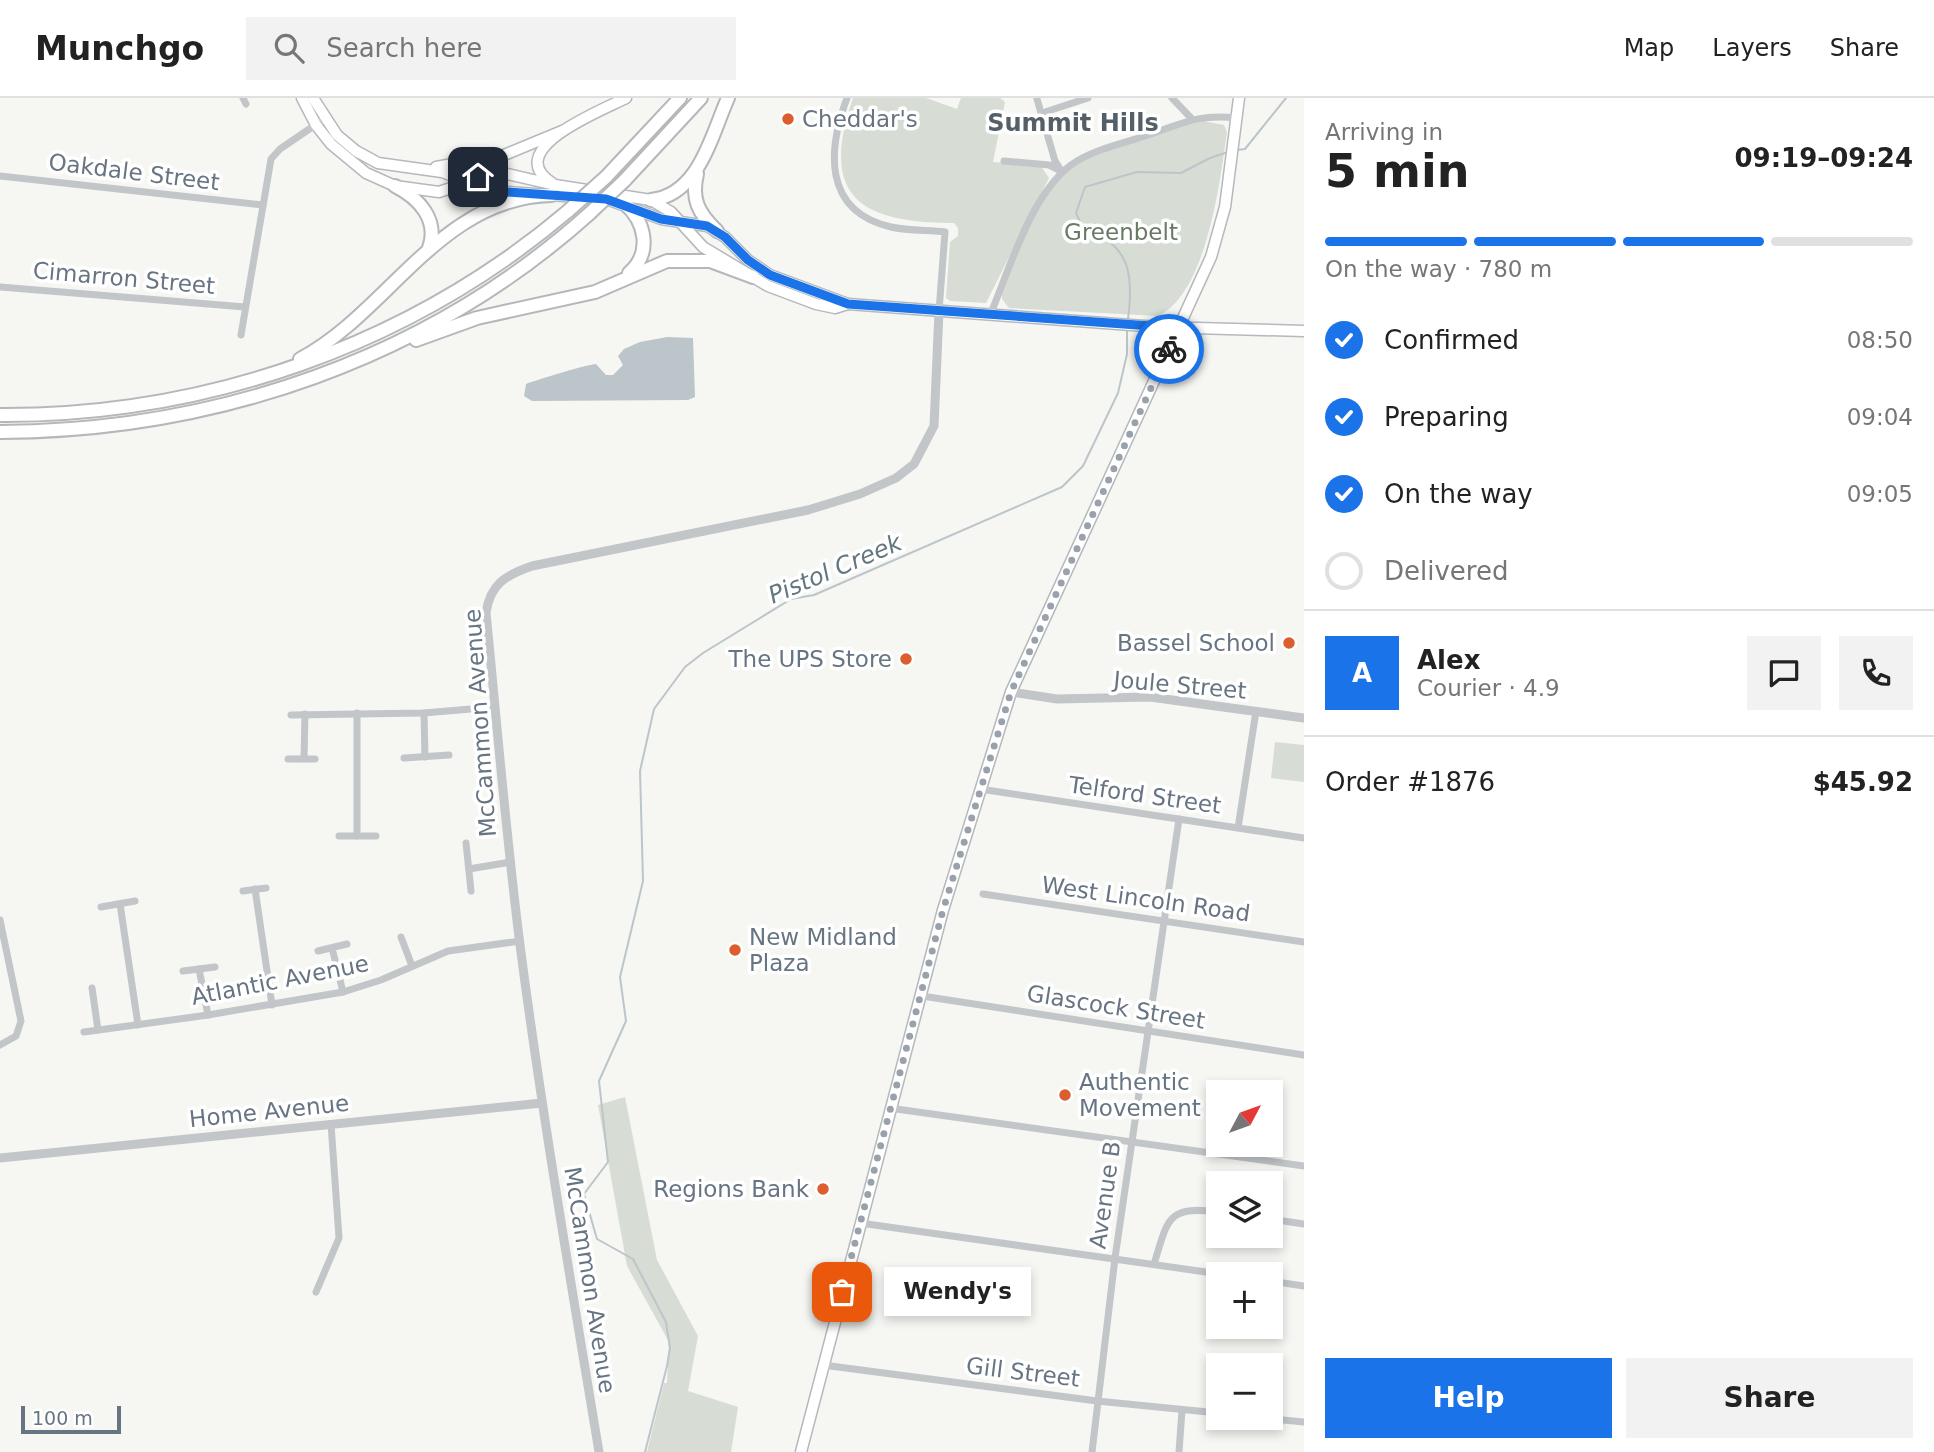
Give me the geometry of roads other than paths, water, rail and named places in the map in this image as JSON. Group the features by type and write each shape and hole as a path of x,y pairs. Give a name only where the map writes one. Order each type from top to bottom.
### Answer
{"highway":[{"path":"0,415 100,411 201,394 257,380 346,348 435,303 509,257 606,177 680,98"},
{"path":"391,346 494,286 555,243 624,181 701,98"},
{"path":"651,200 667,198 680,191 699,163 728,98"},
{"path":"699,163 694,198 701,214 717,231"},
{"path":"395,186 413,196 430,220 433,232 429,248"},
{"path":"257,380 302,358 349,326 429,248 487,211 520,198 554,190"},
{"path":"614,284 638,264 644,244 640,223 624,203"},
{"path":"0,432 86,428 189,414 293,386 391,346 477,318 576,297 614,284 656,264 678,260 710,261 753,277"}],"main road":[{"path":"302,98 352,162 395,186 432,193 454,189 468,181 499,172 554,190 624,203 661,219 678,220 717,231 770,275 848,304 1179,328 1304,331"},
{"path":"313,98 320,122 368,158 397,167 442,172 493,191 554,190 651,200 678,220 703,247 753,277 802,300 835,308 848,304"},
{"path":"416,168 456,165 495,157 562,131 626,98"},
{"path":"801,1452 943,910 1011,692 1211,257 1225,207 1239,98"},
{"path":"554,190 540,170 539,155 545,144 562,131"}],"street":[{"path":"847,98 833,146 837,180 853,204 878,223 892,227 945,232 939,311"},
{"path":"1042,113 1088,98"},
{"path":"1172,98 1192,119"},
{"path":"1037,99 1055,161 1062,172"},
{"path":"991,313 1024,234 1049,187 1062,172 1096,152 1201,116 1237,118"},
{"path":"241,335 274,153 320,122"},
{"path":"1004,161 1049,164 1062,172"},
{"name":"Oakdale Street","path":"0,176 263,205"},
{"name":"Cimarron Street","path":"0,287 245,307"},
{"name":"McCammon Avenue","path":"599,1452 542,1103 520,942 494,707 486,613 488,600 497,583 512,573 558,559 617,550 808,510 883,486 914,464 934,426 939,311"},
{"name":"Joule Street","path":"1011,692 1057,699 1150,697 1303,716"},
{"path":"291,715 425,713 494,707"},
{"path":"1238,828 1256,711"},
{"path":"357,713 357,836"},
{"path":"425,713 425,757"},
{"path":"304,759 305,715"},
{"path":"404,758 449,755"},
{"path":"288,759 315,759"},
{"name":"Telford Street","path":"980,789 1304,838"},
{"name":"Avenue B","path":"1092,1452 1115,1258 1179,819"},
{"path":"339,836 376,836"},
{"path":"466,843 471,891"},
{"path":"468,869 511,862"},
{"path":"243,891 266,888"},
{"path":"255,890 272,1005"},
{"name":"West Lincoln Road","path":"983,894 1304,942"},
{"path":"101,907 135,901"},
{"path":"120,904 138,1025"},
{"path":"0,920 21,1021 16,1036 0,1045"},
{"path":"401,937 412,965"},
{"name":"Atlantic Avenue","path":"84,1032 208,1016 343,992 465,947 520,942"},
{"path":"318,951 347,944"},
{"path":"332,948 343,992"},
{"path":"183,971 215,967"},
{"path":"199,969 208,1016"},
{"path":"92,988 98,1030"},
{"name":"Glascock Street","path":"922,996 1304,1055"},
{"name":"Home Avenue","path":"0,1158 542,1103"},
{"path":"889,1108 1304,1166"},
{"path":"316,1292 339,1238 331,1124"},
{"path":"1153,1264 1165,1228 1176,1213 1190,1208 1206,1210"},
{"path":"1283,1221 1304,1224"},
{"path":"860,1223 1206,1272"},
{"path":"1283,1283 1304,1286"},
{"name":"Gill Street","path":"823,1366 1206,1412"},
{"path":"1179,1452 1182,1410"},
{"path":"1283,1420 1304,1422"}],"waterway":[{"name":"Pistol Creek","path":"1237,150 1245,149 1286,98"},
{"name":"Pistol Creek","path":"1128,319 1130,288 1125,263 1111,243 1083,228 1076,213 1085,187 1137,172 1181,173 1228,152"},
{"name":"Pistol Creek","path":"645,1452 670,1348 666,1322 633,1259 597,1239 584,1194 608,1162 599,1081 626,1021 620,977 643,881 640,771 654,709 685,667 791,599 814,595 1062,487 1083,466 1118,393 1127,354 1127,328"}],"place":[{"name":"Cheddar's","path":"788,119"},
{"name":"Bassel School","path":"1289,643"},
{"name":"The UPS Store","path":"906,659"},
{"name":"New Midland Plaza","path":"735,950"},
{"name":"Authentic Movement","path":"1065,1095"},
{"name":"Regions Bank","path":"823,1189"},
{"name":"Wendy's","path":"842,1292"}],"district":[{"name":"Summit Hills","path":"1073,123"}],"park label":[{"name":"Greenbelt","path":"1121,232"}]}
